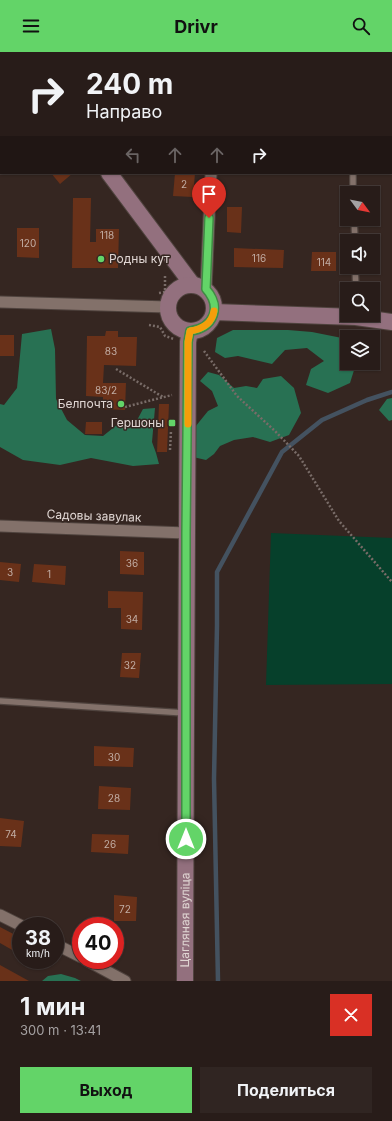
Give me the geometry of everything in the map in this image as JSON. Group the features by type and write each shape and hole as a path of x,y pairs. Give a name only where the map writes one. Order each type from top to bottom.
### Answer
{"street":[{"path":"111,174 199,287 211,295 214,301 214,312 210,322 190,336 172,320 168,307 173,293 179,288 185,285 199,287"},
{"path":"199,287 211,174"},
{"path":"0,302 168,307"},
{"path":"214,312 340,316"},
{"path":"380,320 392,322"},
{"name":"Цагляная вуліца","path":"185,981 187,713 186,533 190,336"},
{"name":"Садовы завулак","path":"0,526 186,533"},
{"path":"0,915 12,921"},
{"path":"103,969 126,981"}],"lane":[{"path":"353,174 353,186"},
{"path":"0,701 187,713"}],"path":[{"path":"149,325 160,327 165,336 190,336 202,349 237,396 275,431 299,456 339,521 392,582"},
{"path":"116,369 163,397"},
{"path":"125,407 172,395"}],"green space":[{"path":"51,329 55,349 56,399 67,420 85,435 103,436 118,424 135,424 143,409 155,408 152,442 159,464 133,466 91,458 60,465 23,460 0,447 0,404 4,405 17,388 22,334"},
{"path":"233,330 288,330 312,332 340,338 340,370 354,370 350,383 328,393 306,385 311,369 324,361 307,348 285,350 272,364 238,356 225,358 215,352 217,338"},
{"path":"208,372 219,375 234,388 246,386 257,388 263,379 281,376 294,388 301,413 289,435 270,442 253,437 234,440 220,446 214,454 206,460 193,457 191,432 208,411 218,406 212,391 200,381"},
{"path":"392,398 392,420 389,421 379,410 387,399"},
{"path":"271,533 392,538 392,684 266,685"},
{"path":"61,974 81,981 42,981 48,976"}],"building":[{"path":"52,174 72,174 60,184"},
{"path":"175,174 195,174 193,197 173,196"},
{"path":"73,198 91,198 90,242 96,242 96,229 119,229 118,268 72,268"},
{"path":"227,207 242,207 241,233 227,232"},
{"path":"17,228 39,228 39,258 17,257"},
{"path":"234,248 284,250 283,268 234,267"},
{"path":"312,252 336,252 336,271 311,271"},
{"path":"106,331 118,331 118,337 137,337 136,366 104,365 103,383 126,383 125,410 103,409 103,397 86,396 87,336 105,336"},
{"path":"0,335 14,335 14,356 0,356"},
{"path":"159,404 169,404 167,452 157,452"},
{"path":"86,422 102,422 102,434 85,434"},
{"path":"120,551 144,552 144,575 120,574"},
{"path":"0,562 21,564 19,582 0,580"},
{"path":"34,564 66,566 65,585 32,582"},
{"path":"108,591 143,592 142,630 121,629 121,608 108,608"},
{"path":"122,653 141,653 139,678 120,677"},
{"path":"94,746 134,748 133,767 94,766"},
{"path":"99,786 131,788 130,810 98,809"},
{"path":"0,818 24,821 21,847 0,846"},
{"path":"92,834 129,835 128,854 91,852"},
{"path":"114,895 137,897 136,921 124,921 124,917 114,917"},
{"path":"0,927 12,933 12,950 0,943"},
{"path":"0,965 29,981 0,981"}],"waterway":[{"path":"218,981 214,779 217,572 282,452 322,420 367,400 392,392"}],"slow traffic":[{"path":"188,424 188,342 190,331 198,330 204,327 210,322 214,311"}],"place":[{"name":"Родны кут","path":"101,259"},
{"name":"Белпочта","path":"121,404"},
{"name":"Гершоны","path":"172,423"}],"route":[{"path":"186,839 186,533 188,342 190,331 198,330 204,327 210,322 214,312 214,301 206,289 209,218"}]}
